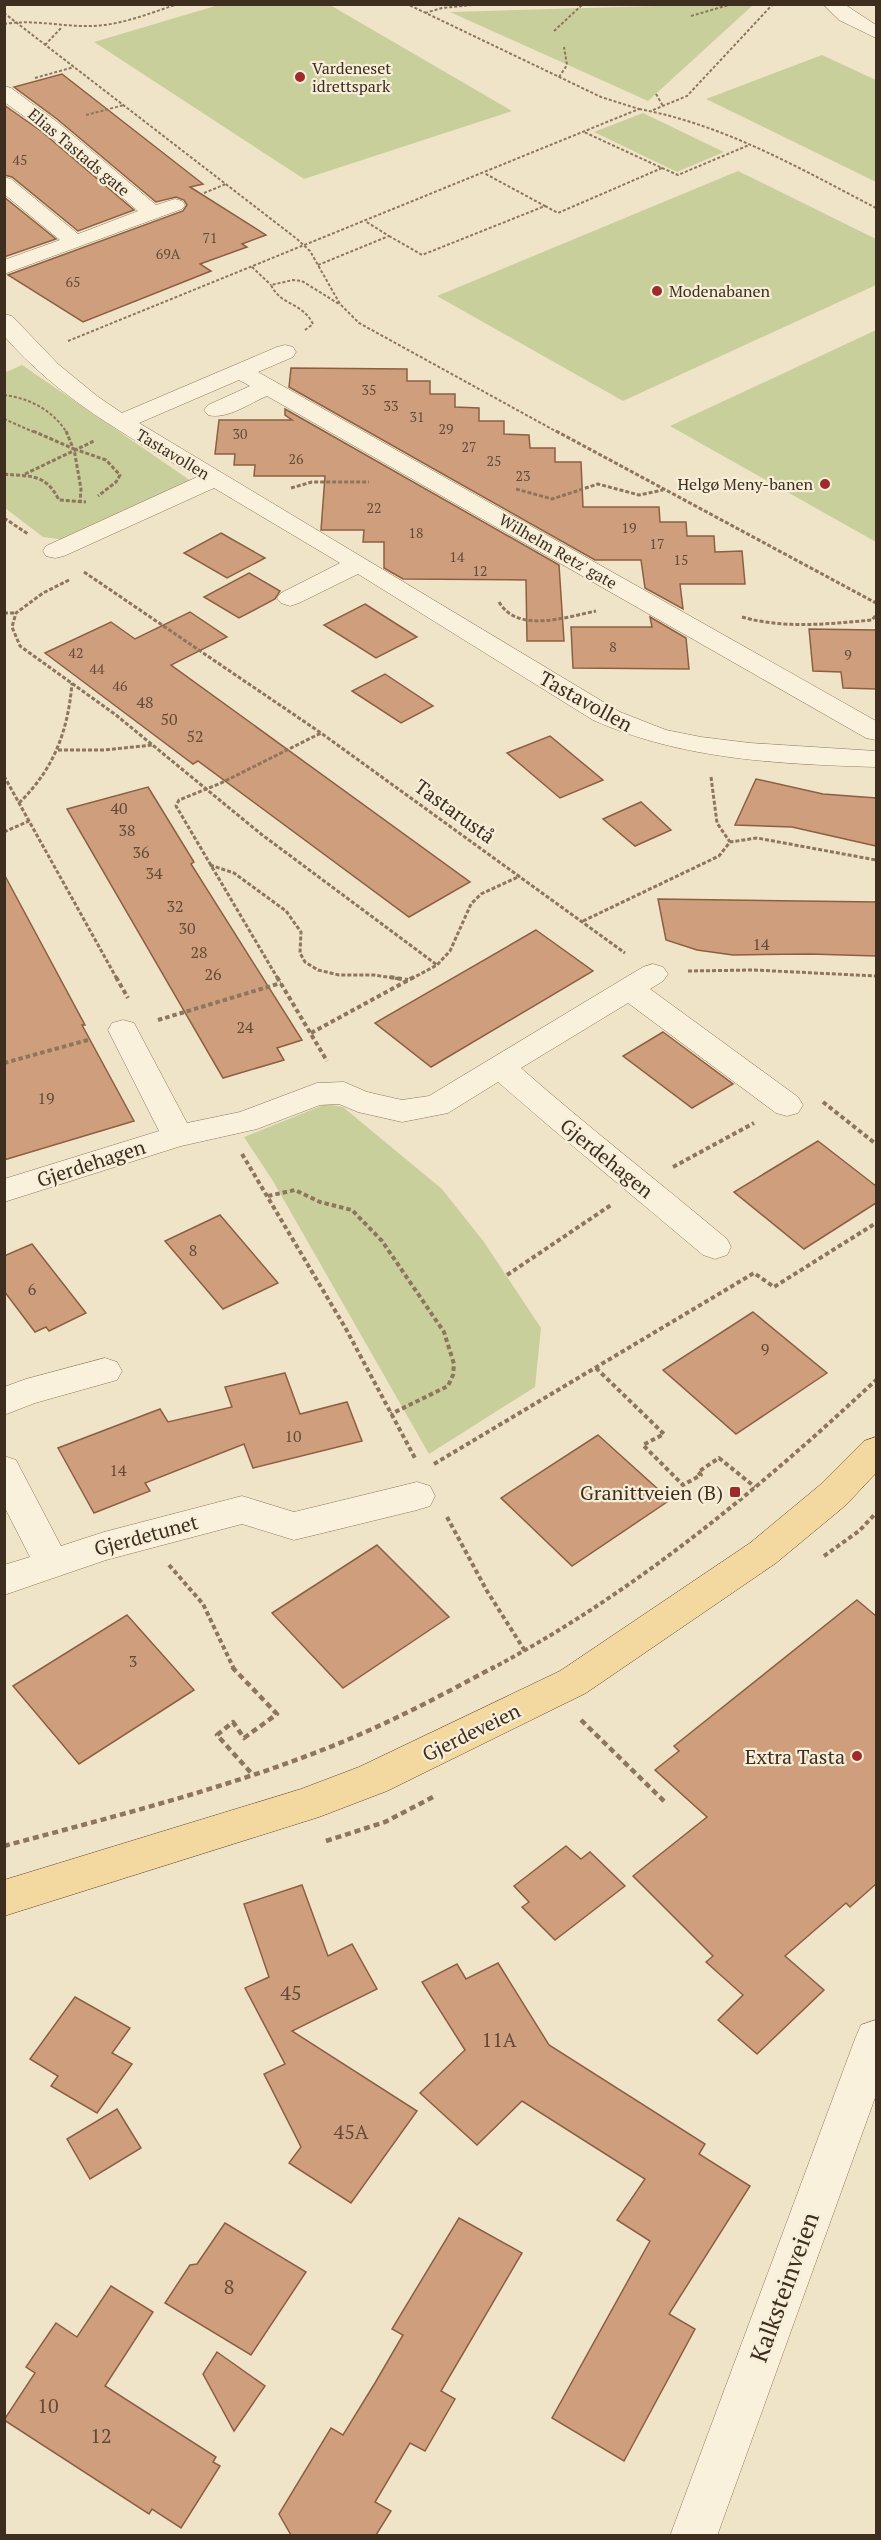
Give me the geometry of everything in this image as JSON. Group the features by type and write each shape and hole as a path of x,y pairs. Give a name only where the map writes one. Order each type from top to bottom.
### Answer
{"main road":[{"name":"Gjerdeveien","path":"4,1898 305,1805 373,1779 573,1682 763,1553 833,1496 876,1451"}],"street":[{"path":"832,4 846,16 876,32"},
{"name":"Elias Tastads gate","path":"4,92 49,125 153,213"},
{"path":"4,183 75,242"},
{"path":"4,268 175,205"},
{"name":"Tastavollen","path":"4,321 66,385 121,422 213,479 359,564 602,714 638,730 674,740 709,746 876,759"},
{"path":"121,422 285,352"},
{"name":"Wilhelm Retz' gate","path":"240,371 457,492 876,732"},
{"path":"216,410 267,387"},
{"path":"53,549 213,479"},
{"path":"290,598 359,564"},
{"path":"641,982 787,1105"},
{"name":"Gjerdehagen","path":"4,1191 178,1136 219,1129 246,1121 317,1094 344,1093 358,1101 402,1111 437,1105 641,982"},
{"path":"127,1017 178,1136"},
{"name":"Gjerdehagen","path":"500,1067 594,1149 641,1184 715,1247"},
{"path":"4,1402 26,1392 105,1371"},
{"path":"4,1470 51,1563"},
{"name":"Gjerdetunet","path":"4,1580 51,1563 141,1536 242,1510 294,1526 427,1483"},
{"name":"Kalksteinveien","path":"693,2535 876,2039"}],"path":[{"path":"4,24 15,21 63,26 105,25 178,4"},
{"path":"407,4 601,97 639,109 694,121 750,145 876,208"},
{"path":"425,13 442,8 483,4"},
{"path":"554,31 583,4"},
{"path":"691,16 732,4"},
{"path":"652,111 687,96 773,4"},
{"path":"4,13 306,246 340,304 359,323 876,603"},
{"path":"45,45 63,26"},
{"path":"560,77 567,65 564,47"},
{"path":"34,78 75,67"},
{"path":"656,94 663,106"},
{"path":"83,116 124,105"},
{"path":"34,354 306,246 639,109"},
{"path":"584,132 678,175 750,145"},
{"path":"483,173 558,213 662,168"},
{"path":"365,221 422,255 545,206"},
{"path":"318,265 389,236"},
{"path":"252,267 271,285 275,294 304,310 313,324 302,332 306,344 285,352"},
{"path":"271,285 297,280 310,285 326,299 340,304"},
{"path":"4,394 24,398 54,418 68,433 74,449 75,468 82,489 80,502 53,549"},
{"path":"4,419 74,449 103,456 120,475 116,483 104,489 94,500"},
{"path":"24,475 56,461 74,449"},
{"path":"4,474 24,475 48,483 55,489 59,500 88,501"},
{"path":"531,494 545,498 559,498 580,488 598,484 639,495 664,490"},
{"name":"Tastarustå","path":"4,518 53,549 321,733 583,921 641,982"},
{"path":"4,613 16,613 43,593 85,572"},
{"path":"499,602 501,608 514,617 529,621 550,620 595,611 623,616 645,614 657,608"},
{"path":"16,613 12,627 20,646 72,682 205,790 437,965"},
{"path":"738,616 759,623 818,623 872,620 876,615"},
{"path":"19,803 29,795 58,750 68,719 72,682"},
{"path":"321,733 205,790 179,800 176,806 311,1033 344,1093"},
{"path":"58,750 104,750 153,746"},
{"path":"709,746 717,823 730,843"},
{"path":"4,776 29,821 127,1017"},
{"path":"4,832 29,821"},
{"path":"583,921 719,856 730,843 757,838 876,860"},
{"path":"210,865 234,873 286,911 301,932 300,954 305,962 318,970 339,975 374,975 409,980"},
{"path":"311,1033 437,965 450,951 471,904 481,894 520,876"},
{"path":"641,982 683,971 753,970 876,976"},
{"path":"819,1099 876,1144"},
{"path":"219,1129 233,1140 346,1329 487,1591 525,1651"},
{"path":"268,1196 295,1190 320,1202 352,1210 382,1241 444,1332 454,1364 453,1375 448,1386 391,1414"},
{"path":"427,1483 596,1368 754,1273 774,1287 876,1223"},
{"path":"596,1368 664,1434 643,1445 683,1485 701,1475 698,1472 719,1458 755,1487"},
{"path":"4,1846 147,1807 252,1774 347,1739 525,1651 645,1574 797,1454 876,1380"},
{"path":"164,1560 203,1604 231,1666 277,1714 244,1737 233,1722 217,1735 252,1774"},
{"path":"580,1719 666,1803"}],"green space":[{"name":"Vardeneset idrettspark","path":"222,4 330,5 512,111 304,179 94,42"},
{"path":"753,5 648,101 450,12"},
{"path":"822,55 876,80 876,182 706,99"},
{"path":"643,113 724,152 677,172 594,132"},
{"name":"Modenabanen","path":"738,171 876,239 876,285 623,401 437,296"},
{"name":"Helgø Meny-banen","path":"876,330 876,542 670,426"},
{"path":"22,365 194,483 66,540 43,537 5,508 4,373"},
{"path":"326,1104 343,1107 442,1189 484,1242 541,1328 535,1387 429,1454 273,1181 244,1137"}],"building":[{"path":"62,74 203,184 190,187 266,235 242,244 247,247 200,264 211,271 83,322 8,275 183,211 187,205 184,200 176,197 156,202 57,119 14,87"},
{"path":"4,105 41,131 134,210 78,231 12,177 4,175"},
{"path":"4,197 56,239 4,257"},
{"path":"291,368 407,369 407,381 430,381 430,394 455,394 455,407 479,408 479,421 504,421 504,434 529,435 530,448 555,448 555,462 581,462 583,507 659,507 660,522 686,522 687,536 714,536 715,552 742,551 745,584 680,584 683,609 645,588 641,560 595,560 289,387"},
{"path":"285,409 559,565 564,641 527,641 526,580 403,579 384,568 384,542 363,542 364,530 321,530 325,476 254,476 255,465 234,465 235,454 215,454 219,420 292,420 285,415"},
{"path":"221,533 265,558 227,578 184,553"},
{"path":"249,573 280,591 275,599 239,618 204,597"},
{"path":"365,604 417,637 376,658 324,625"},
{"path":"190,612 227,637 171,665 470,882 409,917 198,761 193,764 45,653 111,622 135,639"},
{"path":"650,617 686,638 689,669 573,668 571,627 652,627"},
{"path":"809,629 876,630 876,689 843,688 841,672 813,671"},
{"path":"385,674 433,706 401,723 352,691"},
{"path":"550,736 603,780 560,798 507,753"},
{"path":"756,779 823,794 876,798 876,846 792,827 735,825"},
{"path":"148,787 194,862 191,864 302,1040 277,1048 284,1060 223,1078 67,809"},
{"path":"641,802 671,830 635,846 603,819"},
{"path":"4,874 134,1121 4,1160"},
{"path":"658,899 876,902 876,956 733,955 697,950 666,940"},
{"path":"536,930 593,971 431,1067 375,1023"},
{"path":"663,1032 733,1084 692,1108 623,1056"},
{"path":"818,1141 876,1186 876,1203 804,1249 734,1192"},
{"path":"220,1215 278,1283 223,1309 165,1241"},
{"path":"32,1244 86,1313 49,1331 46,1327 35,1332 4,1291 4,1256"},
{"path":"753,1312 827,1373 736,1434 663,1370"},
{"path":"285,1373 300,1414 347,1402 362,1441 253,1468 244,1444 145,1483 150,1491 94,1513 58,1448 160,1409 168,1422 232,1407 225,1387"},
{"path":"598,1435 670,1500 572,1566 501,1498"},
{"path":"377,1545 449,1617 343,1688 272,1613"},
{"path":"857,1600 876,1616 876,1884 850,1907 846,1903 785,1956 824,1990 757,2054 718,2020 743,1995 706,1962 713,1956 633,1876 707,1817 655,1770 679,1751 674,1746"},
{"path":"127,1615 194,1690 79,1764 13,1686"},
{"path":"566,1846 581,1859 590,1852 625,1886 555,1940 522,1907 529,1902 514,1886"},
{"path":"302,1885 328,1956 352,1944 377,1989 292,2031 417,2111 351,2203 289,2163 301,2147 264,2074 285,2064 245,1988 269,1977 244,1904"},
{"path":"498,1963 549,2045 705,2144 699,2154 750,2186 669,2314 695,2329 624,2461 552,2418 650,2241 617,2220 645,2179 522,2101 477,2145 420,2093 465,2050 422,1982 457,1964 466,1979"},
{"path":"75,1997 130,2028 112,2053 132,2064 97,2113 51,2086 58,2076 30,2059"},
{"path":"117,2109 141,2148 90,2179 67,2139"},
{"path":"459,2218 522,2253 441,2391 455,2399 425,2451 410,2443 375,2502 391,2511 376,2535 291,2535 279,2514 331,2428 343,2435 375,2383 403,2335 392,2329"},
{"path":"225,2223 306,2272 251,2355 165,2303 190,2265 197,2264"},
{"path":"111,2286 153,2312 105,2386 216,2457 213,2462 220,2466 181,2528 152,2509 149,2514 4,2420 35,2373 26,2367 56,2323 77,2337"},
{"path":"217,2352 265,2386 234,2431 203,2374"}],"place":[{"name":"Vardeneset idrettspark","path":"300,77"},
{"name":"Modenabanen","path":"657,291"},
{"name":"Helgø Meny-banen","path":"825,484"},
{"name":"Granittveien (B)","path":"735,1492"},
{"name":"Extra Tasta","path":"857,1756"}]}
